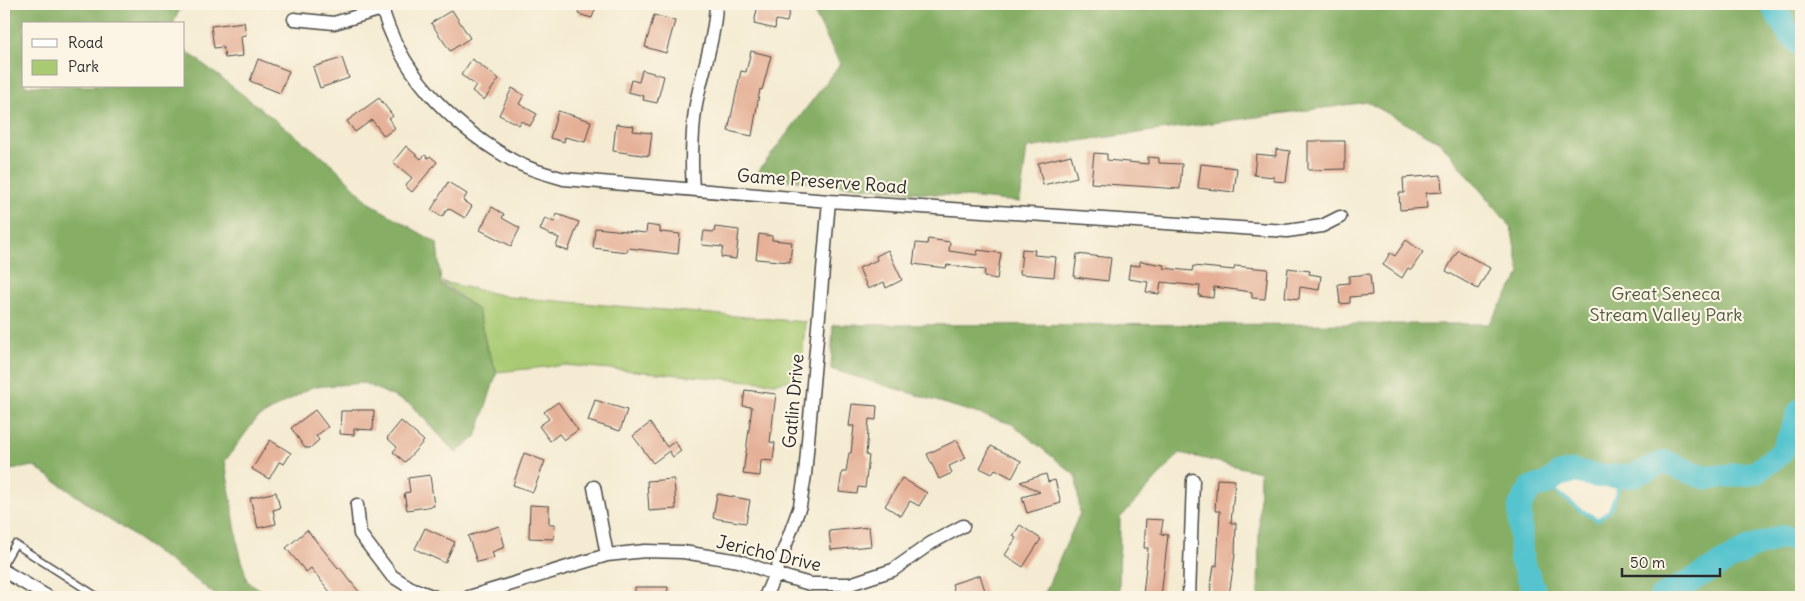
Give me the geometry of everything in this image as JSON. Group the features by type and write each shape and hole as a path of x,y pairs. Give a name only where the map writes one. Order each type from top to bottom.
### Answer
{"street":[{"path":"693,189 692,168 696,102 716,21 716,4"},
{"path":"294,19 334,22 381,6"},
{"name":"Game Preserve Road","path":"381,6 399,51 428,93 465,129 508,158 534,170 564,179 829,200 1287,231 1322,226 1340,217"},
{"name":"Gatlin Drive","path":"765,597 800,506 805,475 829,200"},
{"path":"1189,597 1193,480"},
{"path":"594,487 607,555"},
{"path":"357,504 360,534 387,571 411,588 435,597"},
{"name":"Jericho Drive","path":"469,597 607,555 645,551 682,552 739,561 810,584 850,584 892,570 931,543 963,526"},
{"path":"4,571 48,597"}],"lane":[{"path":"4,563 16,544 98,597"}],"green space":[{"path":"4,4 182,4 174,22 22,22 22,88 185,88 185,50 334,166 369,203 437,243 441,284 478,310 486,345 497,372 476,437 456,453 410,404 364,383 312,387 256,419 225,461 238,545 247,581 272,597 218,597 34,466 4,471"},
{"name":"Great Seneca Stream Valley Park","path":"810,4 1801,4 1801,597 1258,597 1260,472 1180,453 1120,518 1119,597 1043,597 1080,513 1076,476 1012,424 831,369 833,325 1489,324 1520,274 1511,227 1440,142 1367,102 1027,148 1020,202 754,177 840,64","holes":["1574,471 1598,476 1632,476 1619,487 1610,510 1598,520 1580,510 1546,484 1558,475"]},
{"path":"442,282 510,297 805,322 801,379 774,383 565,365 497,372 486,345 478,310"}],"building":[{"path":"581,4 597,4 592,18 578,14"},
{"path":"758,4 790,9 787,22 776,20 775,29 754,24"},
{"path":"452,10 470,38 450,51 431,23"},
{"path":"654,15 675,21 666,53 645,47"},
{"path":"244,22 246,35 241,36 243,56 225,58 223,47 214,48 211,26"},
{"path":"751,51 771,56 762,90 760,89 752,136 728,131 741,71 746,72"},
{"path":"342,58 349,78 320,88 313,67"},
{"path":"258,59 289,71 280,93 250,81"},
{"path":"472,59 499,79 484,100 472,91 476,85 461,75"},
{"path":"642,70 664,76 657,103 643,100 644,96 628,92 631,80 639,82"},
{"path":"512,88 524,95 519,104 537,114 530,126 521,121 519,125 499,115"},
{"path":"379,98 393,116 389,119 395,128 384,136 372,120 355,132 347,121"},
{"path":"558,111 591,121 585,142 565,137 564,142 550,138"},
{"path":"616,124 634,126 633,131 652,133 649,156 613,151"},
{"path":"1308,141 1345,141 1345,169 1308,170"},
{"path":"406,146 421,159 425,155 428,158 430,156 437,162 412,192 405,186 412,178 393,162"},
{"path":"1276,149 1290,151 1286,182 1274,181 1274,177 1254,175 1256,154 1276,156"},
{"path":"1094,153 1107,154 1107,160 1148,164 1148,157 1159,158 1159,163 1182,164 1180,189 1091,183"},
{"path":"1071,155 1077,177 1043,185 1038,163"},
{"path":"1201,164 1237,168 1234,192 1198,188"},
{"path":"1441,175 1442,192 1426,193 1427,208 1400,210 1399,193 1404,193 1403,178"},
{"path":"448,182 467,194 463,201 472,206 465,218 448,208 442,217 431,210"},
{"path":"492,207 504,214 502,218 520,228 511,246 480,230"},
{"path":"557,214 579,222 568,251 556,247 559,238 540,230 545,218 554,222"},
{"path":"647,225 660,227 660,232 680,234 678,254 628,248 627,252 593,248 595,228 646,233"},
{"path":"715,227 739,230 736,259 721,257 723,247 702,245 704,231 714,232"},
{"path":"759,234 772,236 772,240 792,242 790,262 756,259"},
{"path":"928,239 950,242 949,251 977,255 978,250 1001,253 997,279 984,277 985,270 947,265 946,268 913,264 916,243 927,244"},
{"path":"1406,240 1423,252 1411,270 1408,268 1402,278 1383,265 1390,253 1395,256"},
{"path":"1022,249 1035,250 1034,255 1056,257 1054,277 1020,274"},
{"path":"888,250 902,280 886,288 884,282 868,289 859,268 877,260 876,256"},
{"path":"1458,250 1490,268 1478,289 1446,271"},
{"path":"1077,254 1111,258 1108,281 1074,277"},
{"path":"1140,261 1164,265 1163,268 1192,271 1193,266 1234,270 1235,266 1268,269 1265,299 1252,298 1252,292 1214,287 1213,298 1199,296 1200,286 1161,282 1159,294 1146,292 1148,282 1128,279 1130,265 1140,266"},
{"path":"1288,268 1310,271 1309,274 1321,276 1319,290 1300,287 1299,299 1285,297"},
{"path":"1370,274 1372,295 1350,297 1350,303 1340,304 1338,284 1349,283 1349,276"},
{"path":"745,390 776,394 770,442 775,443 773,461 761,460 760,476 743,474 752,407 743,406"},
{"path":"595,400 627,410 620,431 588,421"},
{"path":"558,402 578,430 564,440 559,434 550,441 539,426 549,419 544,412"},
{"path":"852,404 877,406 876,420 869,419 866,455 869,456 865,488 858,487 857,494 839,492 842,472 846,472 849,453 851,453 854,426 849,426"},
{"path":"315,410 328,427 316,436 319,440 310,448 305,448 291,428"},
{"path":"374,410 373,430 354,429 354,435 340,434 341,411"},
{"path":"401,421 424,441 405,462 393,452 397,447 387,438"},
{"path":"650,423 667,447 675,441 681,451 673,457 669,451 653,463 633,436"},
{"path":"270,440 291,453 284,464 279,462 269,479 252,469"},
{"path":"957,440 966,458 949,466 952,473 939,479 927,454"},
{"path":"991,446 1021,461 1012,478 995,469 992,474 980,468"},
{"path":"524,453 545,461 533,492 513,485"},
{"path":"1046,474 1048,482 1055,480 1061,503 1027,513 1022,497 1040,492 1020,482"},
{"path":"430,475 434,506 407,510 404,493 410,492 408,478"},
{"path":"902,478 927,493 919,506 910,501 901,516 885,506"},
{"path":"674,479 676,509 649,511 647,481"},
{"path":"1217,479 1235,480 1231,523 1236,523 1235,555 1229,595 1210,593 1214,565 1217,566 1220,511 1215,511"},
{"path":"276,492 280,508 273,510 276,524 258,528 250,498"},
{"path":"717,494 750,500 746,523 713,518"},
{"path":"530,505 549,506 549,524 555,524 554,539 529,538"},
{"path":"1146,519 1163,520 1161,534 1168,535 1161,597 1143,595 1148,548 1144,548"},
{"path":"1020,525 1041,539 1023,567 1005,555 1016,538 1013,536"},
{"path":"499,526 505,547 492,552 494,558 477,562 468,536"},
{"path":"869,527 871,546 831,550 829,531"},
{"path":"425,528 455,542 445,563 415,549"},
{"path":"307,530 363,597 334,597 311,568 306,572 286,548"},
{"path":"980,575 987,597 956,597 952,584"},
{"path":"635,587 668,587 667,597 635,597"}],"waterway":[{"path":"1772,4 1788,32 1801,45"},
{"path":"1531,597 1533,587 1521,559 1520,506 1531,488 1546,484 1558,475 1574,471 1598,476 1632,476 1665,462 1706,478 1755,473 1781,453 1801,410"},
{"path":"1546,484 1580,510 1598,520 1610,510 1619,487 1632,476"},
{"path":"1661,597 1750,548 1781,537 1801,541"}]}
